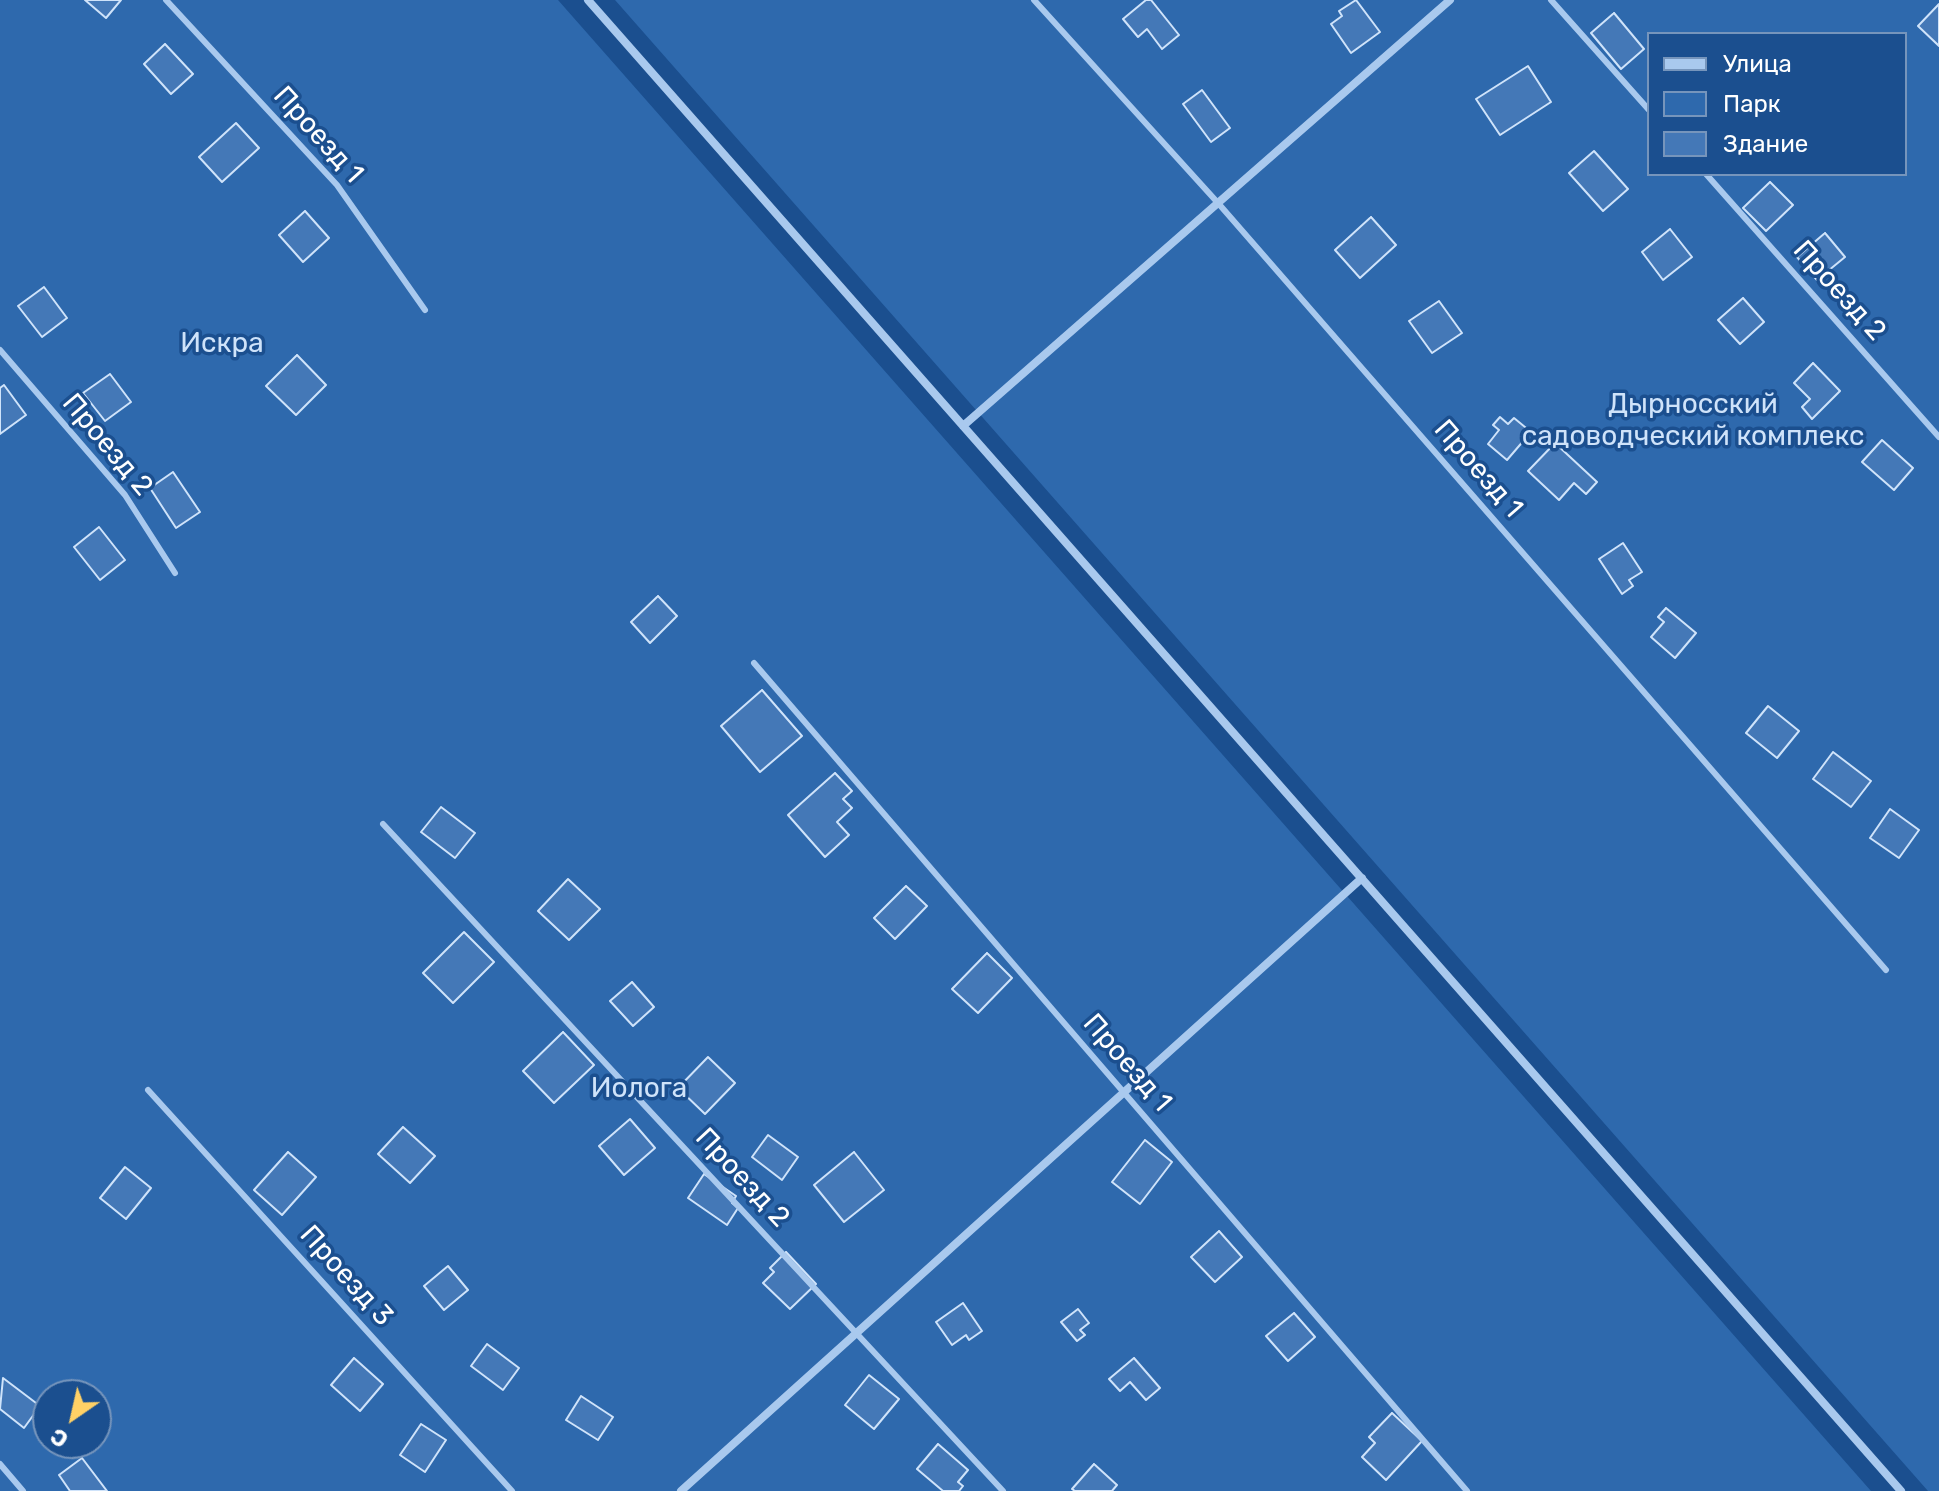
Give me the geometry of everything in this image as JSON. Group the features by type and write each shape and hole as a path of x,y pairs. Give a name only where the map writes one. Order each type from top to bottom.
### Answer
{"street":[{"path":"588,0 1901,1491"},
{"path":"963,426 1450,0"},
{"path":"681,1491 1362,878"}],"lane":[{"name":"Проезд 1","path":"166,0 337,185 425,310"},
{"name":"Проезд 1","path":"1034,0 1218,203 1886,970"},
{"path":"1551,0 1647,108"},
{"name":"Проезд 2","path":"1708,176 1939,437"},
{"name":"Проезд 2","path":"0,350 125,495 175,573"},
{"name":"Проезд 1","path":"754,663 1467,1491"},
{"name":"Проезд 2","path":"383,824 1003,1491"},
{"name":"Проезд 3","path":"148,1090 512,1491"},
{"path":"0,1464 23,1491"}],"green space":[{"path":"0,0 558,0 1871,1491 0,1491"},
{"name":"Дырносский садоводческий комплекс","path":"615,0 1939,0 1939,1491 1928,1491"}],"building":[{"path":"85,0 121,0 106,18"},
{"path":"1146,0 1151,0 1179,35 1162,49 1147,29 1138,37 1123,19"},
{"path":"1356,0 1380,32 1351,53 1331,24 1342,16 1339,11"},
{"path":"1939,4 1939,46 1918,26"},
{"path":"1614,13 1644,49 1621,69 1591,33"},
{"path":"165,44 193,74 171,94 144,64"},
{"path":"1528,66 1551,102 1500,135 1476,99"},
{"path":"1202,90 1230,128 1211,142 1183,104"},
{"path":"236,123 259,148 222,182 199,157"},
{"path":"1594,151 1628,189 1603,211 1569,173"},
{"path":"1770,182 1793,205 1766,231 1743,208"},
{"path":"305,211 329,238 303,262 279,235"},
{"path":"1371,217 1396,245 1360,278 1335,250"},
{"path":"1670,229 1692,257 1663,280 1642,252"},
{"path":"1825,233 1845,257 1817,280 1797,257"},
{"path":"44,287 67,318 42,337 18,306"},
{"path":"1743,298 1764,322 1740,344 1718,320"},
{"path":"1439,301 1462,333 1432,353 1409,321"},
{"path":"297,355 326,385 296,415 266,386"},
{"path":"1813,363 1840,391 1812,419 1802,407 1810,399 1794,383"},
{"path":"110,374 131,402 105,421 83,393"},
{"path":"4,385 26,415 0,434 0,388"},
{"path":"1500,417 1508,424 1514,418 1531,432 1507,460 1488,444 1499,430 1493,425"},
{"path":"1882,440 1913,468 1894,490 1862,462"},
{"path":"1555,443 1597,482 1586,494 1574,483 1559,500 1528,471"},
{"path":"173,472 200,512 176,528 150,488"},
{"path":"99,527 125,560 100,580 74,547"},
{"path":"1623,543 1642,572 1629,580 1633,586 1622,594 1599,559"},
{"path":"658,596 677,616 650,643 631,622"},
{"path":"1666,608 1696,633 1675,658 1651,637 1664,622 1658,617"},
{"path":"762,690 802,736 760,772 721,726"},
{"path":"1768,706 1799,731 1777,758 1746,733"},
{"path":"1833,752 1871,781 1851,807 1813,779"},
{"path":"835,773 852,791 843,799 852,808 837,822 849,835 825,857 788,815"},
{"path":"441,807 475,833 455,858 421,832"},
{"path":"1890,809 1919,830 1899,858 1870,838"},
{"path":"568,879 600,909 569,940 538,911"},
{"path":"906,886 927,906 895,939 874,918"},
{"path":"464,932 494,962 453,1003 423,973"},
{"path":"987,953 1012,978 978,1013 952,989"},
{"path":"632,982 654,1007 633,1026 610,1001"},
{"path":"563,1032 594,1065 554,1103 523,1071"},
{"path":"708,1057 735,1083 705,1114 678,1088"},
{"path":"630,1119 655,1148 624,1175 599,1146"},
{"path":"403,1127 435,1156 410,1183 378,1154"},
{"path":"768,1135 798,1157 782,1180 752,1157"},
{"path":"1145,1140 1172,1162 1140,1204 1112,1182"},
{"path":"288,1152 316,1177 282,1215 254,1190"},
{"path":"854,1152 884,1190 844,1222 814,1185"},
{"path":"125,1167 151,1188 126,1219 100,1198"},
{"path":"704,1174 736,1196 732,1203 738,1208 727,1225 688,1198"},
{"path":"1219,1231 1242,1257 1215,1282 1191,1257"},
{"path":"786,1252 816,1284 790,1309 763,1283 774,1272 770,1268"},
{"path":"448,1266 468,1290 444,1310 424,1286"},
{"path":"963,1303 982,1331 969,1340 966,1335 952,1345 936,1322"},
{"path":"1078,1309 1089,1323 1080,1330 1085,1335 1077,1341 1061,1322"},
{"path":"1294,1313 1315,1337 1288,1361 1266,1336"},
{"path":"487,1344 519,1368 503,1390 471,1366"},
{"path":"354,1358 383,1384 360,1411 331,1385"},
{"path":"1134,1358 1160,1388 1146,1400 1130,1382 1120,1391 1109,1379"},
{"path":"869,1375 899,1399 874,1429 845,1405"},
{"path":"3,1378 32,1400 32,1417 24,1428 0,1409"},
{"path":"581,1396 613,1417 598,1440 566,1420"},
{"path":"1392,1413 1422,1441 1386,1480 1362,1457 1375,1443 1369,1437"},
{"path":"421,1424 446,1440 425,1472 400,1455"},
{"path":"938,1444 968,1470 958,1482 963,1486 959,1491 943,1491 917,1469"},
{"path":"83,1459 107,1491 70,1491 59,1475"},
{"path":"1094,1464 1117,1485 1112,1491 1072,1489"}],"park label":[{"name":"Искра","path":"222,344"},
{"name":"Иолога","path":"639,1089"}]}
